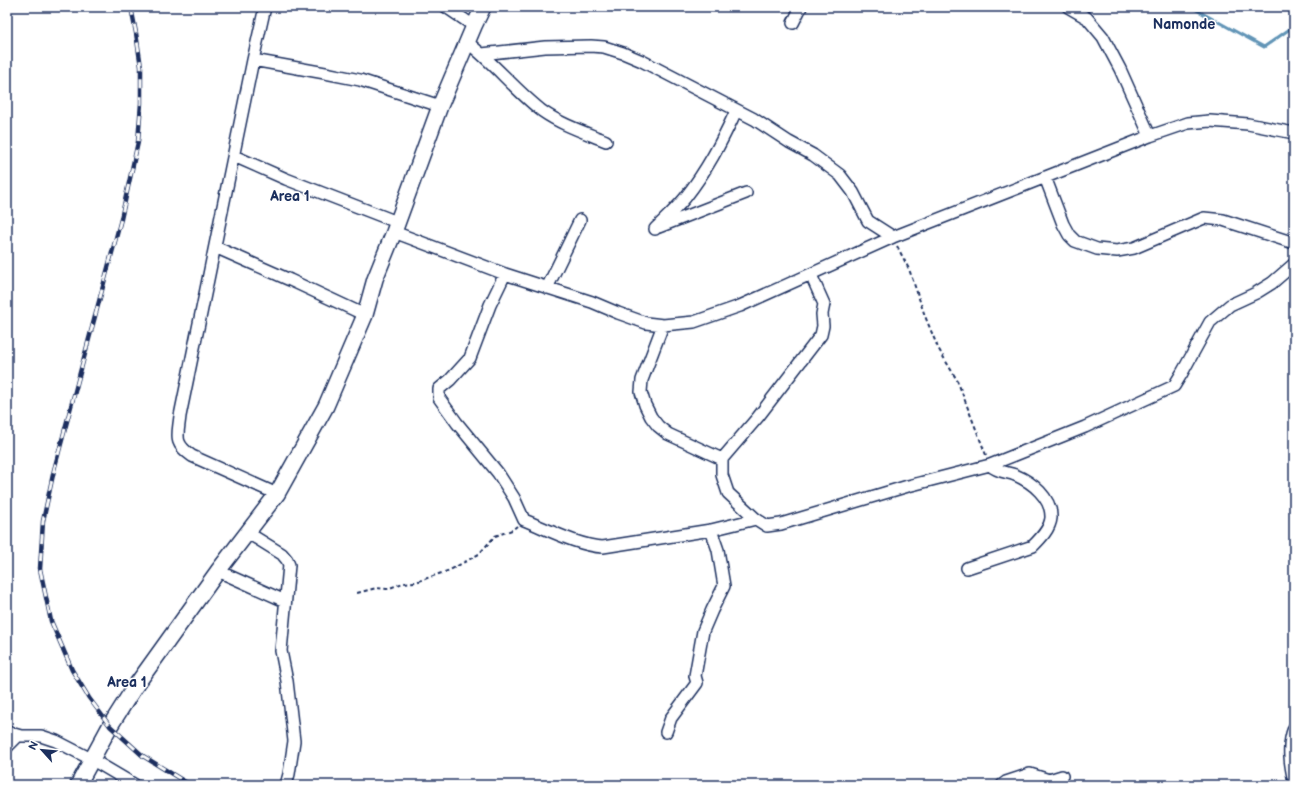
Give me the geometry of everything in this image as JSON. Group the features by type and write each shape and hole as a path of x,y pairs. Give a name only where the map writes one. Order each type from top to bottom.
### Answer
{"main road":[{"path":"78,785 91,759 134,688 218,571 277,494 326,406 365,315 375,279 396,227 440,106 483,7"}],"street":[{"path":"265,7 180,416 178,441 183,450 192,456 277,494"},
{"path":"446,7 474,26"},
{"path":"793,23 801,7"},
{"path":"1068,7 1087,18 1103,37 1120,69 1150,136"},
{"path":"467,42 482,54 544,112 566,126 606,141"},
{"path":"482,54 545,47 604,47 642,61 754,119 813,155 840,175 853,192 868,221 893,237"},
{"path":"253,60 360,80 440,106"},
{"path":"736,111 717,152 703,173 684,199 655,229 746,193"},
{"path":"234,156 505,274 592,302 618,313 646,322 663,325 694,322 740,306 893,237 1150,136 1188,123 1210,121 1248,124 1294,133"},
{"path":"1045,177 1063,224 1069,235 1075,241 1097,249 1118,251 1134,248 1204,218 1223,220 1294,243"},
{"path":"547,288 580,220"},
{"path":"215,247 365,315"},
{"path":"811,275 824,304 822,314 822,335 758,417 722,458 722,475 728,492 756,519 767,526 781,524 908,486 990,465 1085,427 1174,386 1210,322 1230,305 1256,293 1272,283 1294,264"},
{"path":"505,274 490,305 470,358 450,380 439,389 439,398 457,423 498,473 514,498 524,520 593,547 603,547 711,530 756,519"},
{"path":"663,325 642,380 641,392 645,405 651,417 668,434 722,458"},
{"path":"967,568 1033,546 1040,540 1047,529 1051,518 1049,505 1041,492 1016,475 994,469 990,465"},
{"path":"666,732 671,718 697,683 695,676 703,631 724,586 718,550 711,530"},
{"path":"248,533 282,554 289,565 281,651 287,681 294,741 286,785"},
{"path":"218,571 285,601"},
{"path":"1294,728 1290,742 1290,756 1294,781"},
{"path":"7,747 13,736 41,736 48,738 91,759 135,785"},
{"path":"1002,785 1006,782 1030,774 1049,780 1062,776"}],"path":[{"path":"893,237 909,269 938,348 957,380 990,465"},
{"path":"357,593 376,588 387,589 403,583 416,582 450,570 479,554 495,536 512,530 524,520"}],"waterway":[{"path":"1191,7 1264,47 1294,26"}],"railway":[{"path":"131,7 141,67 141,103 138,142 121,219 54,470 43,521 40,569 51,621 72,670 89,698 110,726 143,756 190,785"}],"district":[{"name":"Namonde","path":"1184,24"},
{"name":"Area 1","path":"290,196"},
{"name":"Area 1","path":"127,682"}]}
